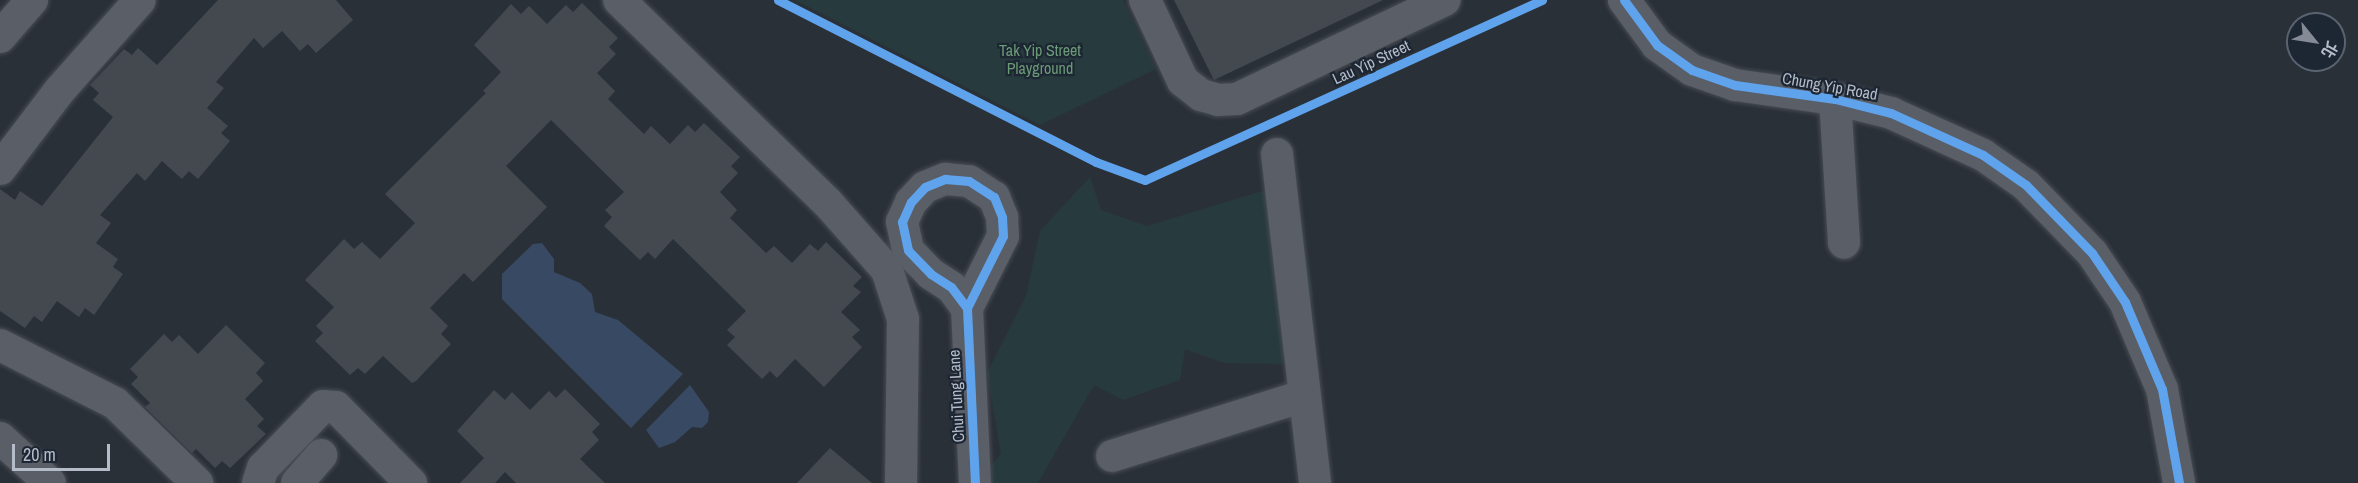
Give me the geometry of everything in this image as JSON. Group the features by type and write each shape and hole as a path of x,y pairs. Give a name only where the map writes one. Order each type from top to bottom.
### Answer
{"street":[{"path":"0,37 32,0"},
{"path":"0,169 60,90 140,0"},
{"path":"619,0 827,202 887,270 903,319 901,483"},
{"name":"Lau Yip Street","path":"1145,0 1183,81 1202,95 1218,100 1237,99 1445,0"},
{"name":"Chung Yip Road","path":"1624,0 1657,45 1692,70 1735,85 1835,99 1922,124 1983,155 2026,185 2070,228 2125,302 2150,356 2171,427 2179,483"},
{"path":"1835,99 1844,243"},
{"path":"1277,154 1314,483"},
{"name":"Chui Tung Lane","path":"967,308 975,483"},
{"path":"0,345 115,404 196,483"},
{"path":"1112,456 1304,396"},
{"path":"258,483 263,468 323,406 336,406 411,483"},
{"path":"0,438 50,483"},
{"path":"297,483 321,455"}],"green space":[{"name":"Tak Yip Street Playground","path":"795,0 1123,0 1156,69 1040,125"},
{"path":"1090,177 1101,210 1147,226 1295,181 1313,296 1282,364 1224,363 1185,349 1180,380 1123,400 1094,385 1038,483 989,483 984,474 1001,454 987,373 1026,296 1040,231"}],"water":[{"path":"542,243 554,259 554,272 580,283 592,294 595,312 618,320 683,374 631,428 502,299 502,274 533,244"},
{"path":"690,385 709,412 708,422 702,428 692,427 675,442 659,448 646,430"}],"building":[{"path":"218,0 336,0 353,20 316,53 308,44 300,51 282,31 263,48 254,38 216,82 224,88 207,108 228,126 221,133 230,141 198,179 189,171 182,179 162,161 145,181 137,173 100,215 111,223 96,243 118,259 113,267 123,274 94,315 85,308 79,317 57,301 42,322 34,316 25,328 0,311 0,189 15,200 20,191 42,206 113,117 93,100 99,93 90,85 124,49 132,55 138,48 157,65"},
{"path":"1174,0 1383,0 1214,80"},
{"path":"582,3 618,38 609,47 616,54 597,73 615,91 608,99 644,134 651,126 670,144 688,125 695,132 704,123 740,157 731,166 738,173 720,192 737,210 730,218 766,253 774,246 792,263 810,244 818,251 826,242 862,277 853,286 861,292 841,312 860,330 852,337 862,347 824,387 795,359 777,378 770,371 762,379 727,345 735,337 727,330 746,311 673,239 655,259 648,252 640,260 604,226 612,217 605,210 624,192 551,120 506,166 547,207 473,282 464,273 430,308 448,326 441,334 451,344 416,381 412,383 383,356 365,374 358,368 350,375 315,341 323,333 316,326 334,307 305,280 344,239 354,249 362,242 380,259 415,223 385,194 486,93 483,91 501,72 474,45 511,4 521,14 529,6 547,24 566,5 573,12"},
{"path":"226,325 265,363 256,373 263,381 245,399 264,419 257,426 266,434 230,468 222,461 215,468 196,449 192,453 145,407 150,403 131,384 138,377 130,369 164,334 172,342 179,335 198,354"},
{"path":"565,389 600,424 592,432 599,440 580,459 605,483 516,483 505,472 495,483 460,483 484,458 457,431 494,390 505,400 512,392 530,410 549,391 556,398"},
{"path":"830,448 872,483 797,483"}],"cycle path":[{"path":"778,0 1096,162 1145,180 1542,0"},
{"path":"1624,0 1657,45 1692,70 1735,85 1835,99 1891,113 1983,155 2026,185 2092,253 2125,302 2162,389 2179,483"},
{"path":"967,308 951,287 931,274 908,250 902,222 911,202 925,187 945,179 969,181 994,197 1002,217 1003,236 967,308 975,483"}]}
